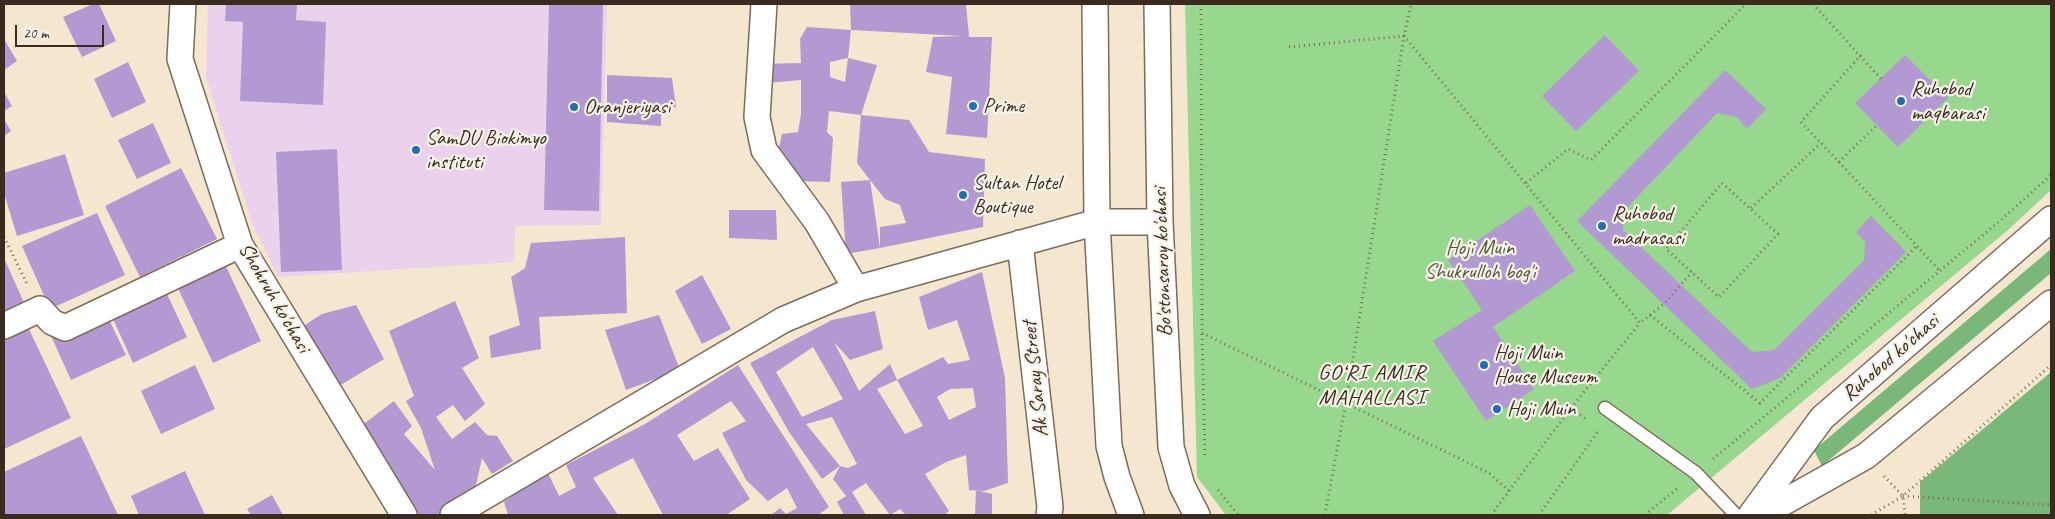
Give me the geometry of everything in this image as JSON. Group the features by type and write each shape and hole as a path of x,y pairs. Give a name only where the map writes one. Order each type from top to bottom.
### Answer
{"street":[{"name":"Shohruh ko'chasi","path":"183,4 180,59 240,245 404,515"},
{"path":"764,4 758,116 764,150 817,222 856,289"},
{"path":"1095,4 1097,222 1109,446 1117,477 1131,515"},
{"name":"Bo'stonsaroy ko'chasi","path":"1157,4 1160,222 1171,447 1182,486 1197,515"},
{"name":"Ruhobod ko'chasi","path":"1751,515 1822,418 2051,219"},
{"path":"453,515 783,320 856,289 1097,222 1160,222"},
{"name":"Ak Saray Street","path":"1020,243 1050,507 1049,515"},
{"path":"4,326 40,309 52,322 65,328 240,245"},
{"path":"1761,515 1866,456 2051,303"}],"lane":[{"path":"1605,408 1696,473 1736,515"}],"path":[{"path":"1201,4 1202,333 1205,464"},
{"path":"1324,515 1346,402 1404,36 1411,4"},
{"path":"1526,183 1568,149 1591,160 1746,4"},
{"path":"1813,4 1881,78"},
{"path":"1289,47 1404,36"},
{"path":"1404,36 1640,323"},
{"path":"1861,55 1801,122 1939,270"},
{"path":"1839,162 1877,125"},
{"path":"1751,208 1821,143"},
{"path":"1645,515 2051,175"},
{"path":"1722,183 1751,208 1778,234 1719,297 1666,249 1722,183"},
{"path":"4,237 40,309"},
{"path":"1650,315 1760,403 1917,246"},
{"path":"1491,515 1571,408 1640,323 1664,304 1692,272"},
{"path":"1202,333 1489,473 1509,491"},
{"path":"1871,515 1903,496 2051,365"},
{"path":"1539,515 1600,429 1571,408"},
{"path":"1216,488 1238,515"},
{"path":"1903,496 2051,505"},
{"path":"1903,496 1905,515"}],"shaded area":[{"name":"SamDU Biokimyo instituti","path":"208,4 607,4 601,225 515,226 514,262 278,277 252,223 206,78"}],"green space":[{"name":"Hoji Muin Shukrulloh bog'i","path":"1185,4 2051,4 2051,190 2008,230 1667,515 1226,515 1197,477"},
{"path":"2051,249 2051,273 1822,466 1814,450"},
{"path":"2051,372 2051,515 1920,515 1920,482"}],"building":[{"path":"93,4 99,4 116,41 82,57 63,17"},
{"path":"226,4 297,4 296,20 326,22 323,105 240,101 243,22 225,21"},
{"name":"Oranjeriyasi","path":"549,4 603,4 599,211 544,210"},
{"path":"850,4 966,4 969,37 992,37 987,138 946,134 952,77 926,72 933,37 962,36 851,30"},
{"path":"807,27 851,30 848,58 877,65 861,115 829,111 827,132 833,138 830,182 795,181 778,152 782,134 798,132 801,114 801,80 767,83 760,64 801,63 800,39","holes":["848,58 845,82 830,77 830,62"]},
{"path":"1605,35 1639,71 1576,131 1542,96"},
{"path":"4,39 17,61 4,70"},
{"name":"Ruhobod maqbarasi","path":"1905,55 1948,98 1898,147 1855,103"},
{"path":"128,62 146,102 112,118 94,79"},
{"name":"Ruhobod madrasasi","path":"1725,70 1766,109 1747,129 1737,117 1717,113 1623,212 1623,230 1752,352 1774,350 1864,260 1865,242 1856,232 1871,216 1906,252 1780,378 1752,389 1577,221"},
{"path":"607,75 672,78 676,107 661,109 661,126 607,122"},
{"path":"4,92 12,106 4,111"},
{"path":"861,115 909,120 929,152 985,159 983,227 880,248 880,227 906,223 900,205 885,199 857,163"},
{"path":"4,119 11,131 4,136"},
{"path":"153,123 171,163 137,179 118,140"},
{"path":"337,149 342,270 281,272 276,152"},
{"path":"65,154 84,215 17,236 4,193 4,173"},
{"path":"181,168 217,239 140,277 105,206"},
{"path":"870,180 880,248 846,254 841,182"},
{"path":"1530,205 1575,271 1493,327 1534,389 1486,421 1433,341 1482,310 1448,260"},
{"path":"729,210 776,210 777,240 729,238"},
{"path":"97,213 125,275 50,309 22,246"},
{"path":"625,237 627,313 539,317 541,349 491,358 489,336 520,325 511,277 525,268 531,243"},
{"path":"4,258 26,307 4,317"},
{"path":"223,260 261,341 213,363 175,282"},
{"path":"982,272 1005,378 1008,483 984,491 969,490 966,455 946,462 925,474 949,511 944,515 906,515 900,509 890,515 866,483 852,492 866,515 844,515 837,502 846,496 833,479 840,466 822,479 789,432 750,363 832,320 875,311 883,349 850,360 834,342 859,391 890,364 897,380 943,357 948,364 970,360 957,320 928,330 919,297","holes":["813,347 843,399 802,417 776,372","897,380 923,426 905,434 877,389","973,388 976,407 949,420 937,397 950,389","832,417 857,464 848,468 840,466 806,424"]},
{"path":"702,275 731,329 702,344 675,291"},
{"path":"167,294 187,337 133,363 113,319"},
{"path":"455,301 479,358 462,368 485,404 465,421 453,405 436,417 452,439 475,422 487,435 497,436 513,461 492,474 482,458 474,494 436,515 419,515 404,490 357,429 394,401 412,426 404,434 435,470 421,428 406,401 414,396 389,331"},
{"path":"356,305 384,359 334,389 300,328 322,314"},
{"path":"105,311 126,355 71,380 51,336"},
{"path":"659,315 680,370 626,390 605,330"},
{"path":"28,327 71,418 4,449 4,339"},
{"path":"195,365 215,409 161,434 141,391"},
{"path":"738,365 829,507 818,515 771,515 780,508 786,514 797,508 787,488 768,501 746,480 722,433 746,421 731,401 677,435 694,461 718,448 750,499 726,515 663,515 633,458 593,478 618,515 508,515 504,502 547,471 559,496 576,487 566,465 645,424"},
{"path":"81,436 118,515 4,515 4,472"},
{"path":"185,471 205,515 139,515 131,496"},
{"path":"976,490 992,494 992,515 975,515"},
{"path":"272,495 283,515 251,515 247,509"}],"place":[{"name":"Ruhobod maqbarasi","path":"1901,101"},
{"name":"Prime","path":"973,106"},
{"name":"Oranjeriyasi","path":"574,107"},
{"name":"SamDU Biokimyo instituti","path":"416,150"},
{"name":"Sultan Hotel Boutique","path":"963,195"},
{"name":"Ruhobod madrasasi","path":"1602,226"},
{"name":"Hoji Muin House Museum","path":"1484,365"},
{"name":"Hoji Muin","path":"1497,409"}],"district":[{"name":"GO‘RI AMIR MAHALLASI","path":"1372,386"}]}
